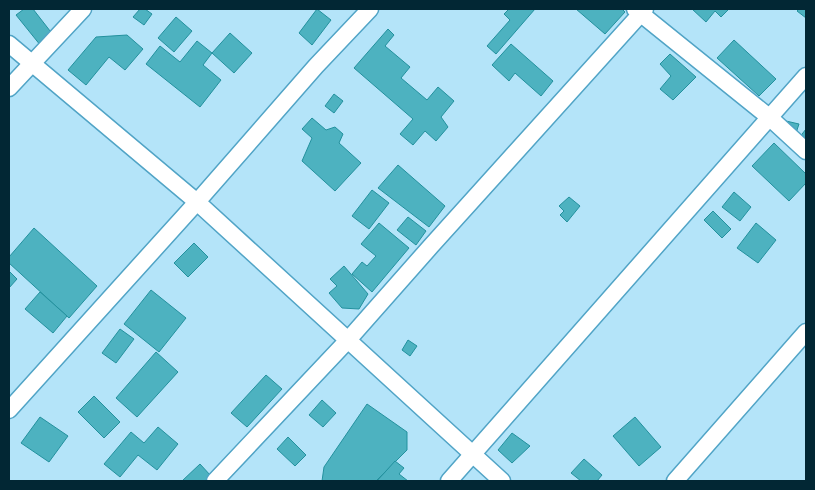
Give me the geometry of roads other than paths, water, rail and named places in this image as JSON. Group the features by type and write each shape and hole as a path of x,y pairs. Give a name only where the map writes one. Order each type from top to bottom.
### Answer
{"street":[{"path":"9,88 83,9"},
{"path":"9,410 197,202 316,66 370,9"},
{"path":"216,481 348,340 640,10 769,117 806,151"},
{"path":"9,44 30,64 197,202 502,481"},
{"path":"449,481 806,76"},
{"path":"675,481 806,332"}]}
